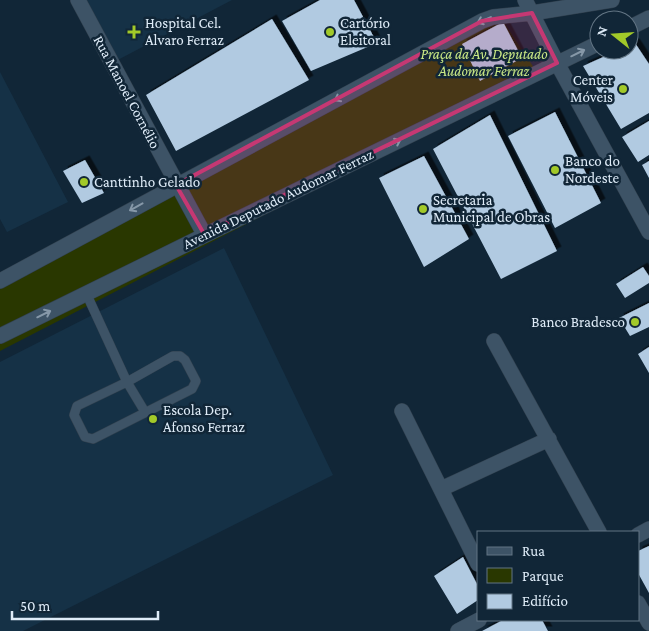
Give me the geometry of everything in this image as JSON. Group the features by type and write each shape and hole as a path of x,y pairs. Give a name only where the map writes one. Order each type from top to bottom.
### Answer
{"street":[{"name":"Rua Manoel Cornélio","path":"78,0 204,234"},
{"path":"0,281 482,21 528,7 612,0"},
{"path":"528,7 556,64 649,232"},
{"name":"Avenida Deputado Audomar Ferraz","path":"0,336 204,234 503,91 589,47"},
{"path":"494,341 598,531"},
{"path":"402,411 477,562"},
{"path":"441,490 549,439"},
{"path":"639,605 649,623"},
{"path":"458,631 477,621"}],"lane":[{"path":"86,293 127,382 145,412"},
{"path":"173,356 180,356 196,381 192,389 145,412 93,439 85,437 74,415 77,406 127,382 173,356"}],"highlighted area":[{"path":"532,13 557,63 204,234 176,185 482,21"}],"shaded area":[{"name":"Hospital Cel. Alvaro Ferraz","path":"81,0 232,0 110,64"},
{"path":"0,72 68,202 7,232 0,219"},
{"name":"Escola Dep. Afonso Ferraz","path":"224,248 333,475 23,631 0,631 0,362"}],"green space":[{"name":"Praça da Av. Deputado Audomar Ferraz","path":"499,15 538,74 0,351 0,276"}],"building":[{"name":"Cartório Eleitoral","path":"320,0 354,0 377,43 311,71 282,21"},
{"path":"272,19 309,80 176,151 146,95"},
{"path":"503,22 522,58 480,81 462,44"},
{"name":"Center Móveis","path":"639,49 649,64 649,113 621,129 583,66 596,60 639,60"},
{"name":"Banco do Nordeste","path":"555,112 601,203 555,228 508,136"},
{"path":"490,115 557,251 501,279 433,149"},
{"path":"649,121 649,155 638,162 622,137"},
{"name":"Secretaria Municipal de Obras","path":"424,156 469,239 424,267 379,178"},
{"name":"Canttinho Gelado","path":"85,160 104,193 82,203 63,171"},
{"path":"649,161 649,178 642,165"},
{"path":"643,267 649,276 649,283 625,298 616,284"},
{"name":"Banco Bradesco","path":"649,303 649,327 630,336 619,318"},
{"path":"649,347 649,373 638,354"},
{"path":"649,546 649,593 639,575 639,551"},
{"path":"463,557 477,584 477,601 457,614 434,576"},
{"path":"501,621 543,621 548,631 482,631"}],"place":[{"name":"Hospital Cel. Alvaro Ferraz","path":"134,32"},
{"name":"Cartório Eleitoral","path":"330,32"},
{"name":"Center Móveis","path":"623,89"},
{"name":"Banco do Nordeste","path":"555,170"},
{"name":"Canttinho Gelado","path":"84,182"},
{"name":"Secretaria Municipal de Obras","path":"423,209"},
{"name":"Banco Bradesco","path":"635,322"},
{"name":"Escola Dep. Afonso Ferraz","path":"153,419"}]}
